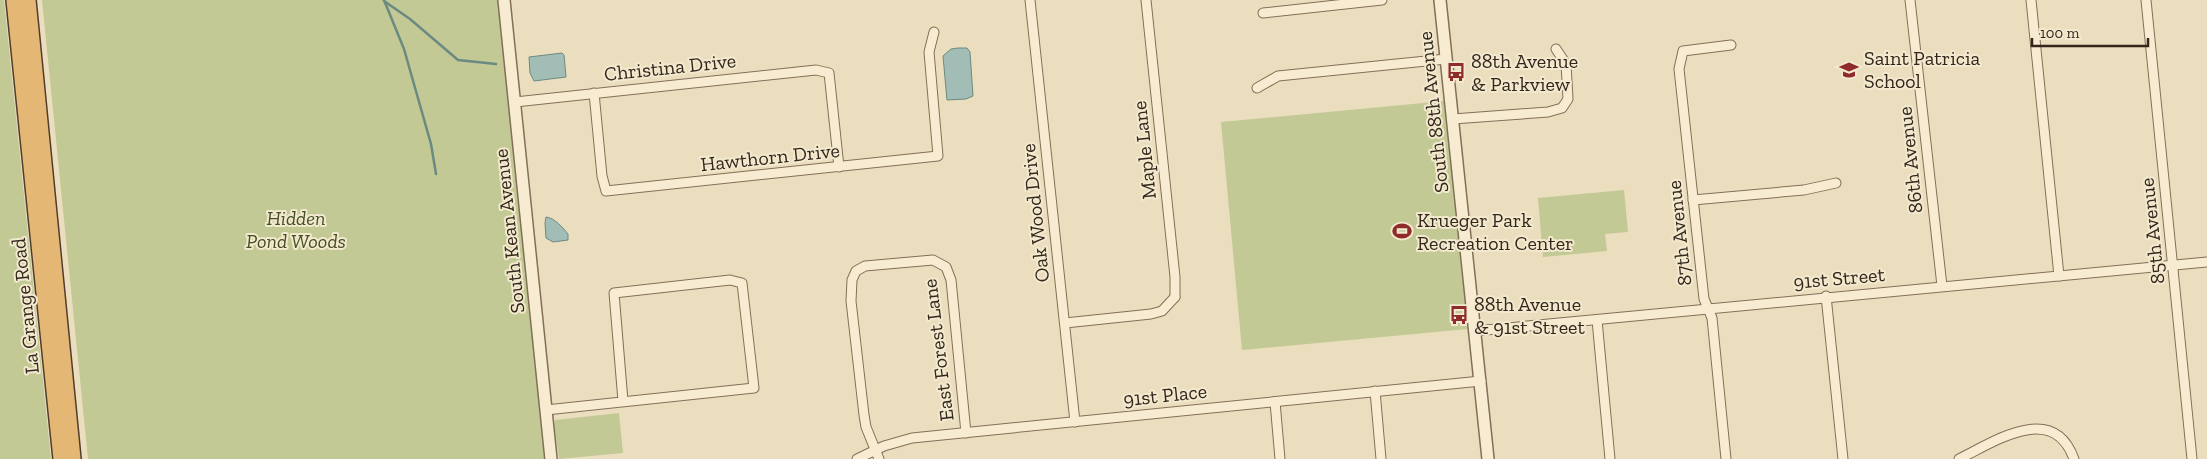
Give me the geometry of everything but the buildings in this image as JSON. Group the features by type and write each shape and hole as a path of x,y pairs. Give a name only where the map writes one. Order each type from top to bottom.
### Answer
{"highway":[{"name":"La Grange Road","path":"14,0 61,459"},
{"name":"La Grange Road","path":"28,0 73,459"}],"street":[{"name":"South Kean Avenue","path":"504,0 551,459"},
{"name":"Oak Wood Drive","path":"1030,0 1075,422"},
{"name":"Maple Lane","path":"1065,323 1151,314 1162,311 1179,300 1146,0"},
{"path":"1263,14 1382,0"},
{"name":"South 88th Avenue","path":"1440,0 1488,459"},
{"name":"86th Avenue","path":"1910,0 1942,286"},
{"path":"2031,0 2059,276"},
{"name":"85th Avenue","path":"2146,0 2192,459"},
{"name":"Hawthorn Drive","path":"594,93 602,176 606,191 938,156 929,52 934,32"},
{"name":"87th Avenue","path":"1726,459 1712,318 1704,299 1679,69 1683,50 1731,45"},
{"path":"1453,119 1548,112 1562,108 1566,104 1569,93 1566,64 1556,49"},
{"path":"1257,88 1278,76 1446,59"},
{"name":"Christina Drive","path":"515,102 807,70 829,73 840,167"},
{"path":"1693,200 1804,190 1836,182"},
{"name":"East Forest Lane","path":"875,450 866,427 864,415 852,301 852,280 856,271 865,266 933,260 946,267 951,280 966,433"},
{"name":"91st Street","path":"1475,331 1826,296 2207,262"},
{"path":"546,410 754,388 742,283 730,280 614,293 623,401"},
{"path":"1826,296 1843,459"},
{"path":"1596,320 1610,459"},
{"name":"91st Place","path":"858,459 875,450 912,438 1481,381"},
{"path":"1375,391 1381,459"},
{"path":"1276,402 1280,459"},
{"path":"1959,459 2009,434 2024,429 2040,429 2057,435 2070,448 2074,459"},
{"path":"875,450 879,459"}],"green space":[{"path":"0,0 4,0 51,459 0,459"},
{"name":"Hidden Pond Woods","path":"42,0 504,0 550,459 88,459"},
{"path":"1444,101 1468,329 1242,350 1221,122"},
{"path":"1624,190 1628,232 1605,234 1607,251 1543,257 1538,198"},
{"path":"619,413 623,453 559,459 555,420"}],"water":[{"path":"967,48 970,52 973,96 966,99 947,100 943,56 951,49"},
{"path":"562,53 564,55 566,77 534,81 530,73 529,57"},
{"path":"546,217 553,219 561,226 568,234 568,240 553,242 546,238"}],"waterway":[{"path":"384,0 404,49 431,144 436,174"},
{"path":"384,1 410,19 458,60 496,64"}],"place":[{"name":"Saint Patricia School","path":"1849,70"},
{"name":"88th Avenue & Parkview","path":"1456,72"},
{"name":"Krueger Park Recreation Center","path":"1402,231"},
{"name":"88th Avenue & 91st Street","path":"1459,315"}]}
